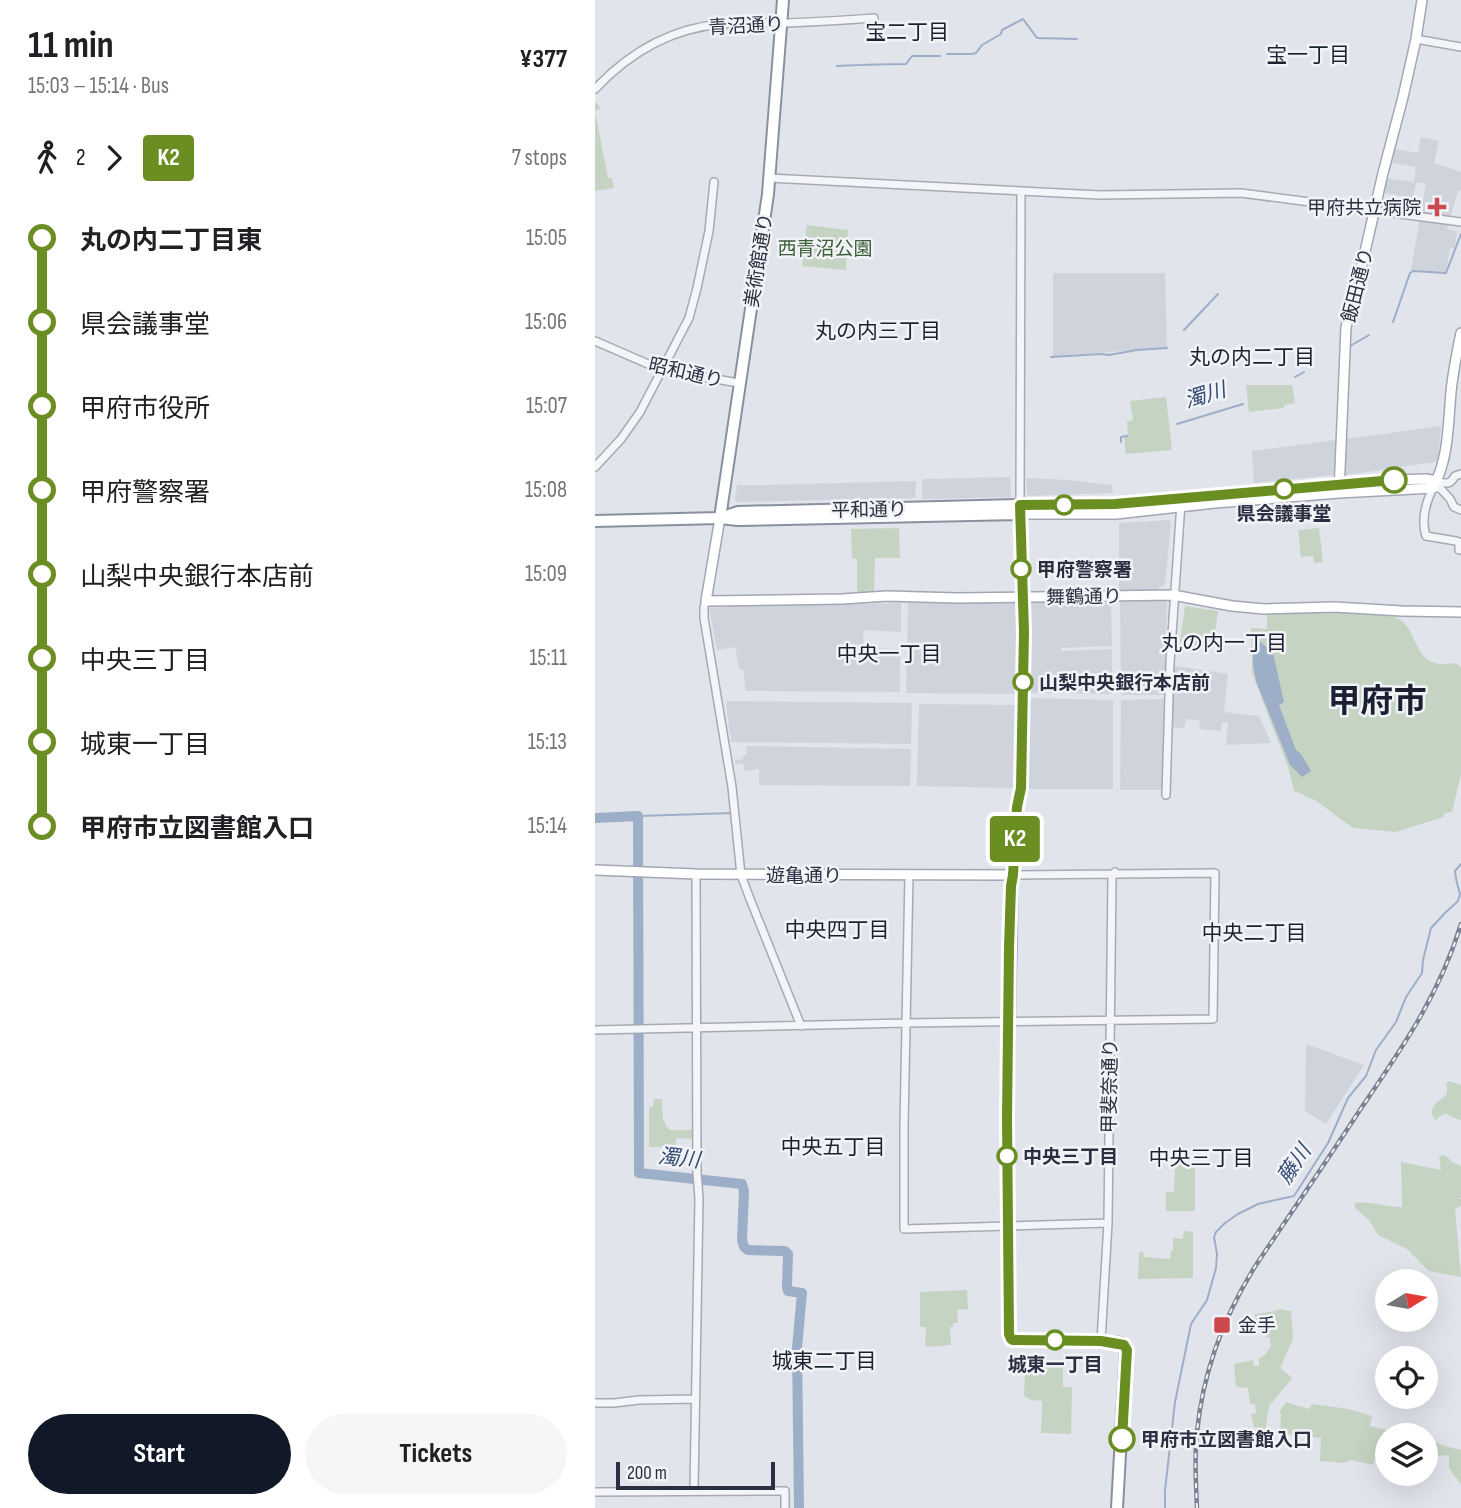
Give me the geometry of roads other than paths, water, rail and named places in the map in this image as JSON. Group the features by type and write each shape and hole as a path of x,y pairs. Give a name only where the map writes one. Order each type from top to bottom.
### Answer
{"highway":[{"name":"美術館通り","path":"720,518 769,178 783,0"},
{"name":"平和通り","path":"595,521 720,518 738,512 1020,510"},
{"path":"1020,510 1024,632 1021,788 1011,886 1008,1021 1009,1334 1011,1339 1101,1341 1124,1345 1127,1350 1117,1508"}],"main road":[{"name":"飯田通り","path":"1339,489 1346,327 1416,39 1422,0"},
{"path":"1020,510 1181,503 1339,489 1435,484 1446,450 1461,332"},
{"path":"706,601 720,518"},
{"name":"舞鶴通り","path":"706,601 887,596 957,598 1173,595 1264,609 1334,607 1461,612"},
{"name":"遊亀通り","path":"595,870 696,874 1013,875"}],"street":[{"name":"青沼通り","path":"595,89 631,57 686,30 728,23 874,18"},
{"path":"1416,39 1461,47"},
{"path":"769,178 1121,196 1241,193 1461,222"},
{"path":"595,467 621,439 640,412 689,318 709,231 715,182"},
{"path":"1020,510 1021,191"},
{"name":"昭和通り","path":"595,341 662,370 740,383"},
{"path":"1450,499 1451,482 1455,476 1461,474"},
{"path":"1435,484 1451,482"},
{"path":"1435,484 1450,499 1454,508 1461,510"},
{"path":"1435,484 1424,515 1425,535 1459,542 1459,550"},
{"path":"1166,794 1173,595 1181,503"},
{"path":"706,601 704,618 733,790 741,874 801,1026"},
{"name":"甲斐奈通り","path":"1101,1341 1108,1223 1112,877 1115,873"},
{"path":"595,1030 1213,1019 1215,873 1013,875"},
{"path":"694,1491 698,1313 696,874"},
{"path":"909,875 904,1229 1108,1223"},
{"path":"595,1403 696,1399"},
{"path":"595,1492 783,1491 782,1508"}],"water":[{"path":"1256,638 1273,653 1284,702 1279,705 1296,750 1311,771 1302,777 1290,765 1256,681 1253,639"}],"waterway":[{"path":"947,54 976,53 982,45 1001,34 1002,30 1023,19 1037,38 1077,39"},
{"path":"837,66 906,64 912,56 940,56"},
{"name":"濁川","path":"1393,322 1410,273 1446,273 1461,234"},
{"path":"1184,330 1218,294"},
{"name":"濁川","path":"1350,346 1369,335"},
{"path":"1051,357 1109,355 1167,348"},
{"path":"1295,377 1304,372"},
{"name":"濁川","path":"1177,424 1243,404"},
{"path":"1121,442 1121,437 1127,436"},
{"path":"638,816 733,813"},
{"name":"濁川","path":"595,818 638,816 639,1173 742,1184 744,1247 748,1250 785,1251 788,1254 788,1291 802,1293 797,1348 799,1508"},
{"name":"藤川","path":"1165,1508 1175,1402 1191,1324 1207,1300 1216,1268 1216,1232 1238,1214 1258,1204 1294,1196 1328,1143 1348,1098 1366,1076 1376,1050 1396,1022 1406,997 1422,973 1431,928 1458,901 1460,894 1455,871 1461,864"}],"railway":[{"path":"1197,1508 1195,1470 1200,1409 1210,1366 1234,1304 1256,1265 1418,1021 1442,975 1461,924"}],"place":[{"name":"甲府共立病院","path":"1437,207"},
{"name":"県会議事堂","path":"1284,489"},
{"name":"甲府警察署","path":"1021,569"},
{"name":"山梨中央銀行本店前","path":"1023,682"},
{"name":"中央三丁目","path":"1007,1156"},
{"name":"金手","path":"1222,1325"},
{"name":"城東一丁目","path":"1055,1340"},
{"name":"甲府市立図書館入口","path":"1122,1439"}],"district":[{"name":"宝二丁目","path":"907,32"},
{"name":"宝一丁目","path":"1308,55"},
{"name":"丸の内三丁目","path":"878,331"},
{"name":"丸の内二丁目","path":"1252,357"},
{"name":"丸の内一丁目","path":"1224,643"},
{"name":"中央一丁目","path":"889,654"},
{"name":"甲府市","path":"1377,700"},
{"name":"中央四丁目","path":"837,930"},
{"name":"中央二丁目","path":"1254,933"},
{"name":"中央五丁目","path":"833,1147"},
{"name":"中央三丁目","path":"1201,1158"},
{"name":"城東二丁目","path":"824,1361"}],"park label":[{"name":"西青沼公園","path":"825,248"}]}
